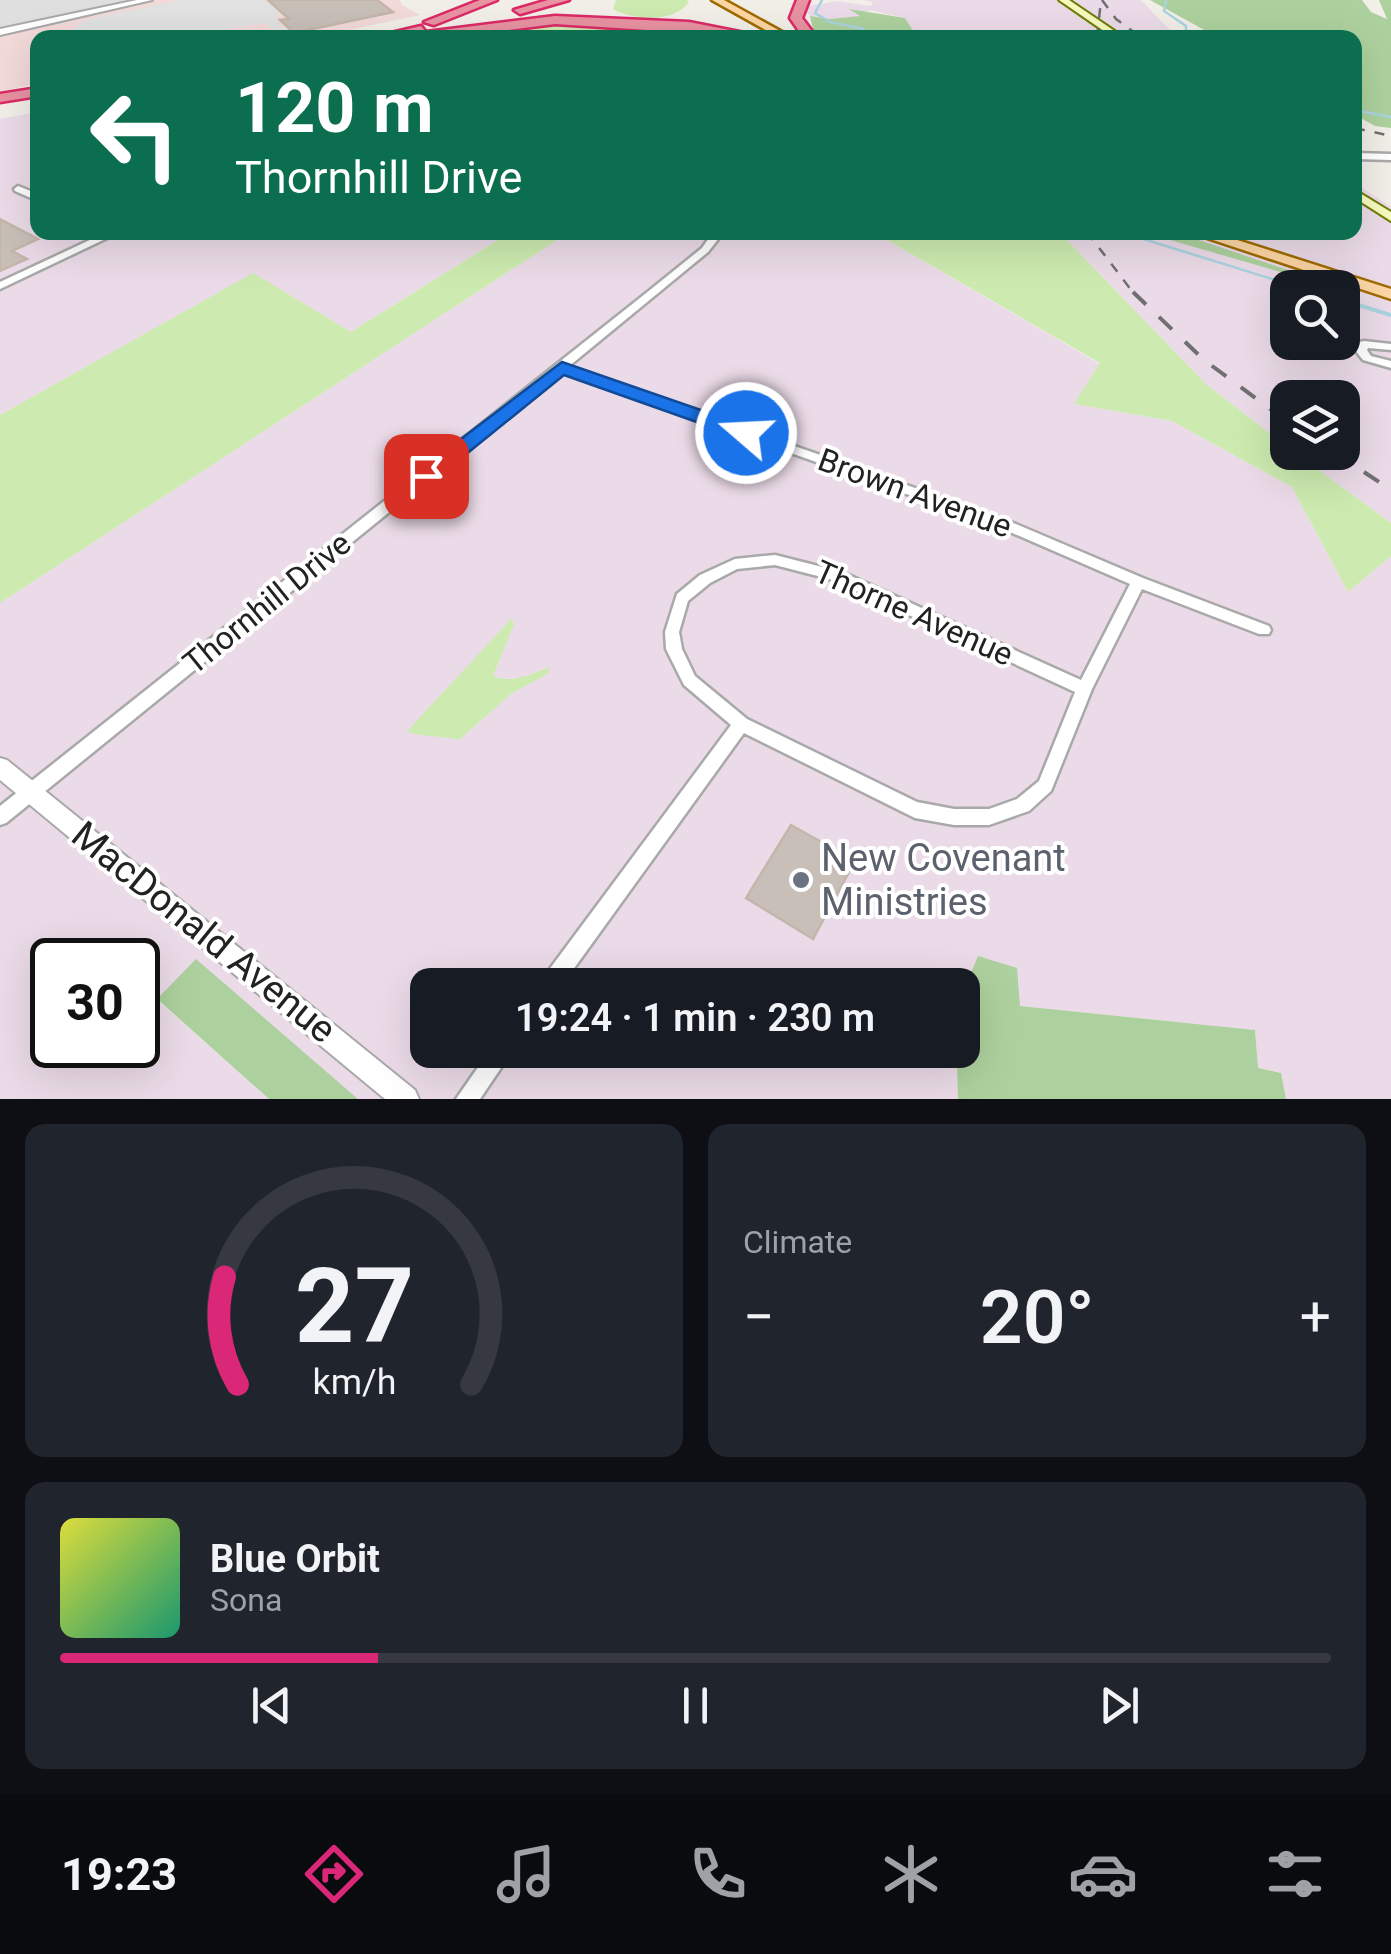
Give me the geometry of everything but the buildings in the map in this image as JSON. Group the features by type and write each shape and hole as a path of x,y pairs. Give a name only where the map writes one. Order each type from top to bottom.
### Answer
{"highway":[{"path":"394,30 491,0"},
{"path":"416,30 564,0"},
{"path":"802,0 796,18 805,30"},
{"path":"443,30 576,1"},
{"path":"604,8 623,18 649,21 680,17 699,5"},
{"path":"472,30 555,20 715,30"},
{"path":"0,102 30,96"}],"main road":[{"path":"718,0 773,30"},
{"path":"1064,0 1109,30"},
{"path":"699,5 751,30"},
{"path":"1362,197 1391,216"},
{"path":"1221,240 1391,294"},
{"path":"1244,240 1391,286"}],"street":[{"path":"0,32 148,0"},
{"path":"1362,156 1391,157"},
{"path":"18,189 30,194"},
{"path":"0,286 97,240"},
{"name":"Thornhill Drive","path":"0,818 562,368 706,250 713,240"},
{"path":"1391,347 1364,344 1361,350 1367,358 1391,365"},
{"name":"Brown Avenue","path":"562,368 981,515 1264,630"},
{"name":"Thorne Avenue","path":"1084,689 837,576 775,560 736,564 705,579 682,598 674,615 674,648 688,680 741,724 915,810 954,817 989,817 1023,805 1045,786 1084,689 1138,582"},
{"path":"562,968 741,724"},
{"name":"MacDonald Avenue","path":"0,767 406,1099"},
{"path":"467,1099 489,1068"}],"shaded area":[{"path":"0,0 148,0 0,32"},
{"path":"148,0 400,0 420,15 348,30 30,30 30,85 0,91 0,32"},
{"path":"180,0 266,0 280,13 276,20 287,30 273,30 265,23 222,30 72,30 85,20"},
{"path":"863,0 1141,0 1170,30 913,30 905,18 870,10 862,16 830,19 810,16 803,7 836,1 871,6 873,2"},
{"path":"30,113 30,240 498,240 351,332 252,274 0,415 0,119"},
{"path":"1362,188 1391,207 1391,523 1318,470 1360,470 1360,380 1270,380 1270,434 1206,384 1067,240 1362,240"},
{"path":"557,240 887,240 1100,364 1075,404 1172,421 1292,487 1348,592 1391,556 1391,1099 1286,1099 1281,1073 1258,1068 1255,1030 1019,1006 979,957 974,968 410,968 410,1068 957,1068 958,1099 358,1099 196,960 160,997 160,938 30,938 30,1068 160,1068 160,1003 269,1099 0,1099 0,603","holes":["512,619 514,625 493,676 521,678 548,667 549,673 511,694 459,740 435,733 456,681"]}],"green space":[{"path":"616,0 689,2 674,14 642,18 613,9"},
{"path":"1150,0 1362,0 1371,12 1387,19 1379,0 1391,0 1391,128 1362,119 1362,30 1204,30"},
{"path":"849,9 905,18 913,30 813,30 810,16 860,16"},
{"path":"555,23 661,30 499,30"},
{"path":"498,240 557,240 0,603 0,415 253,273 351,332"},
{"path":"887,240 1067,240 1206,384 1270,434 1270,470 1318,470 1391,523 1391,556 1348,592 1292,487 1172,421 1074,404 1100,363"},
{"path":"1170,240 1199,240 1288,270 1273,270"},
{"path":"512,618 514,625 493,676 514,679 549,667 549,673 511,694 459,740 407,731"},
{"path":"978,956 1017,968 1020,1006 1255,1030 1258,1068 1281,1073 1286,1099 958,1099 957,1068 980,1068 980,968 973,968"},
{"path":"196,959 358,1099 269,1099 160,1002 160,996"}],"waterway":[{"path":"822,0 815,13 830,22 864,29"},
{"path":"1166,0 1164,11 1186,26 1186,30"},
{"path":"1362,111 1391,117"},
{"path":"1147,240 1270,278"},
{"path":"1360,306 1391,315"}],"railway":[{"path":"1098,30 1101,0"},
{"path":"1102,0 1116,19 1131,30"},
{"path":"1362,130 1391,136"},
{"path":"1093,240 1135,295"},
{"path":"1133,292 1204,360 1270,409"},
{"path":"1360,469 1391,490"}],"place":[{"name":"New Covenant Ministries","path":"801,880"}],"route":[{"path":"426,476 562,368 746,433"}]}
